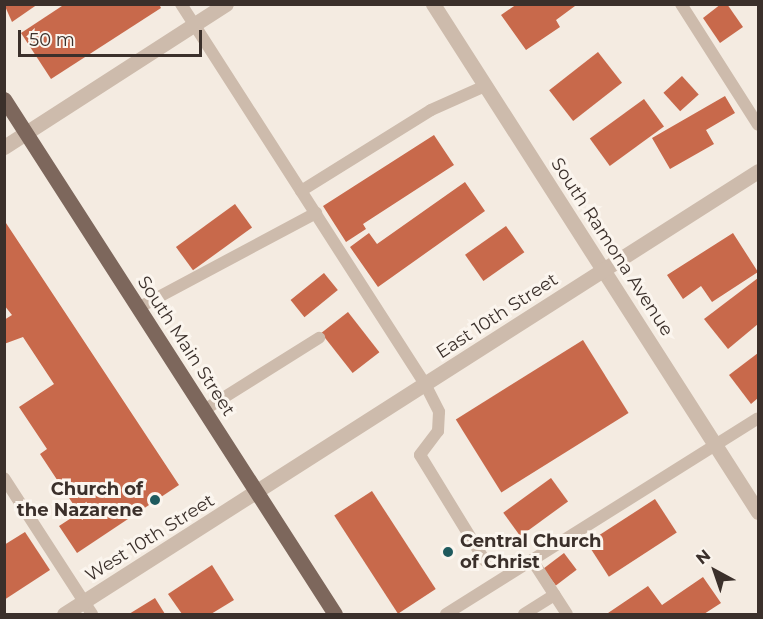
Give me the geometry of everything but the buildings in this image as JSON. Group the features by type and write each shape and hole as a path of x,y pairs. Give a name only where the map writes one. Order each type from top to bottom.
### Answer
{"main road":[{"name":"South Main Street","path":"4,99 335,615"}],"street":[{"path":"4,147 226,4"},
{"name":"South Ramona Avenue","path":"433,4 759,512"},
{"name":"East 10th Street","path":"257,494 759,171"},
{"name":"West 10th Street","path":"64,615 88,608 257,494"}],"lane":[{"path":"180,4 426,386 439,412 438,431 420,455 485,561"},
{"path":"681,4 759,126"},
{"path":"300,191 431,110 485,86"},
{"path":"138,308 316,213"},
{"path":"204,410 319,338"},
{"path":"446,615 759,418"},
{"path":"4,478 88,608"},
{"path":"532,560 567,615"},
{"path":"524,615 554,595"}],"place":[{"name":"Church of the Nazarene","path":"155,500"},
{"name":"Central Church of Christ","path":"448,552"}]}
